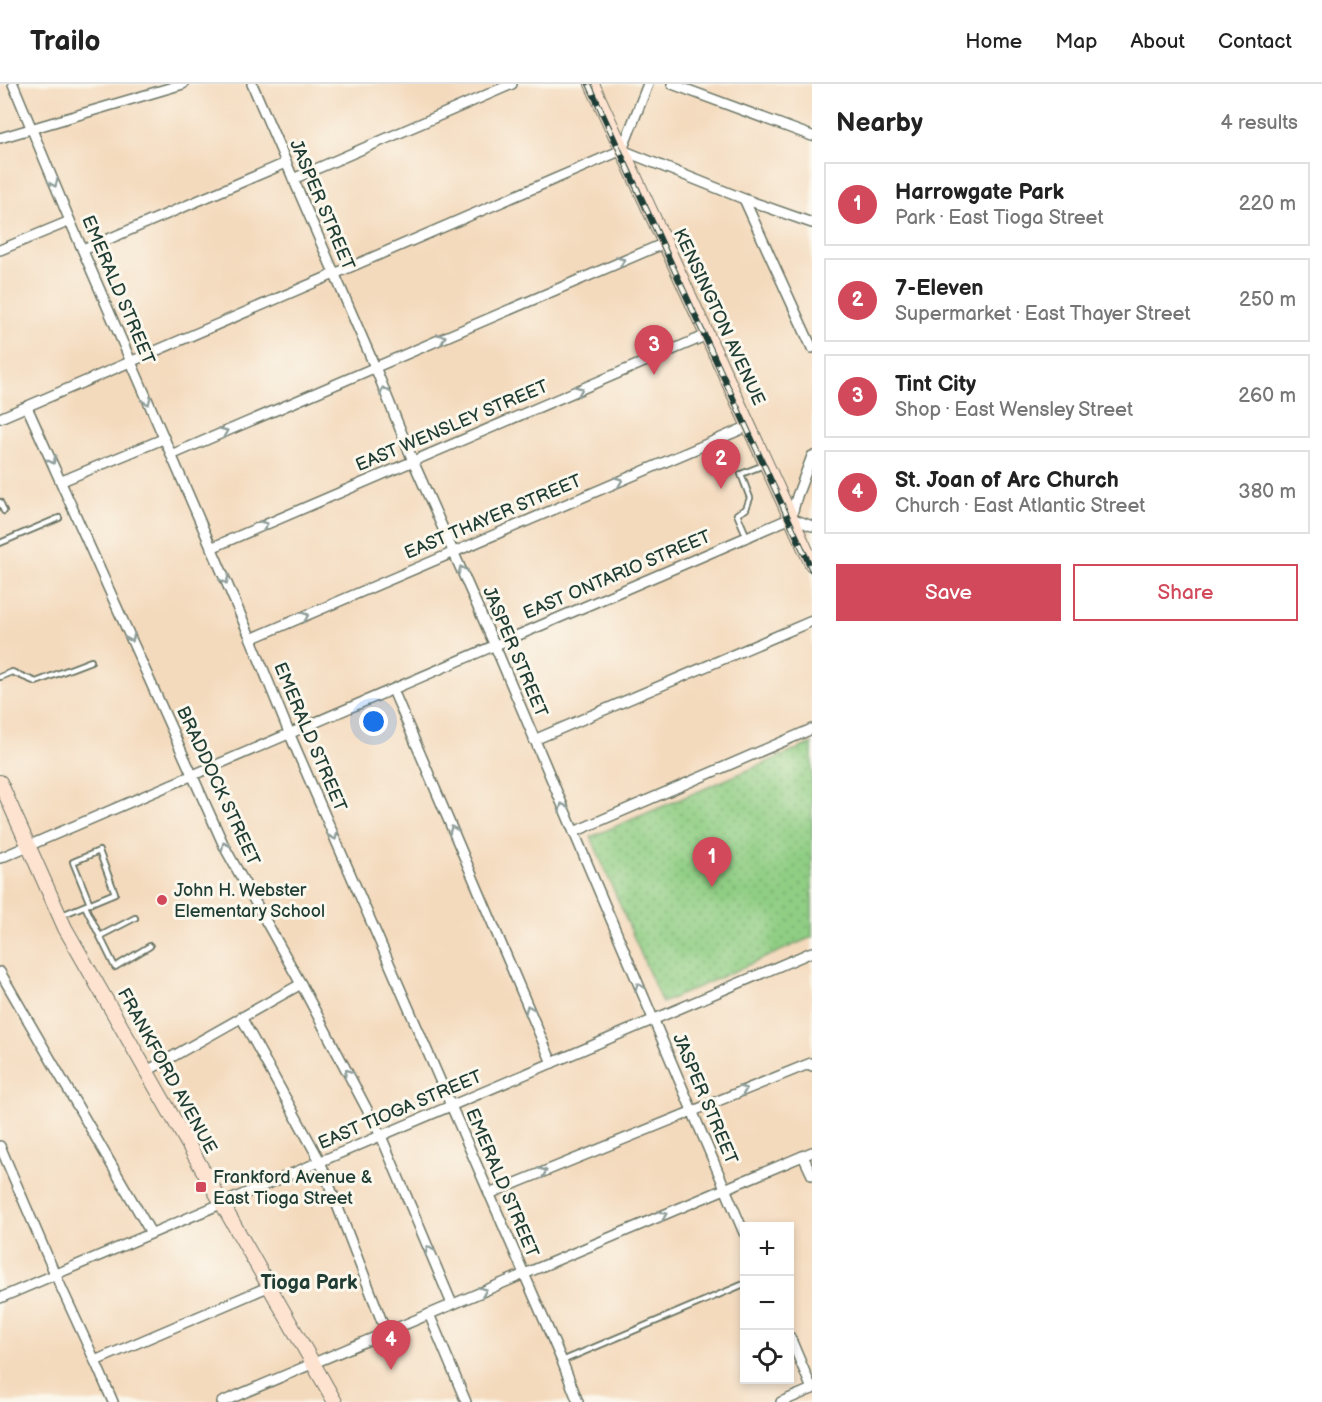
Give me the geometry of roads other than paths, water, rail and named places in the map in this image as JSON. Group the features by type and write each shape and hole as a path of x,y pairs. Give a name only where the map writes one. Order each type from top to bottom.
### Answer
{"main road":[{"name":"KENSINGTON AVENUE","path":"592,84 812,564"},
{"name":"FRANKFORD AVENUE","path":"0,782 59,916 335,1402"}],"street":[{"name":"EMERALD STREET","path":"13,84 163,439 578,1402"},
{"path":"0,138 183,84"},
{"name":"JASPER STREET","path":"253,84 740,1224"},
{"path":"293,179 512,84"},
{"path":"622,150 648,84"},
{"path":"672,84 812,136"},
{"path":"0,418 622,150 744,199 812,223"},
{"path":"83,250 286,163"},
{"path":"744,199 812,348"},
{"path":"0,250 70,221"},
{"path":"171,455 665,243"},
{"name":"EAST WENSLEY STREET","path":"211,548 707,335"},
{"name":"BRADDOCK STREET","path":"27,407 225,848 301,984 381,1136 452,1304"},
{"name":"EAST THAYER STREET","path":"251,639 749,426"},
{"path":"62,481 163,439"},
{"path":"812,456 791,518 812,526"},
{"name":"EAST ONTARIO STREET","path":"0,858 791,518"},
{"path":"534,740 812,621"},
{"path":"393,690 552,1063"},
{"path":"574,832 812,729"},
{"name":"EAST TIOGA STREET","path":"0,1298 812,952"},
{"path":"0,972 151,1233"},
{"path":"147,1071 301,984"},
{"path":"241,1017 320,1161 386,1332"},
{"path":"489,1194 812,1065"},
{"path":"0,1146 113,1402"},
{"path":"222,1402 808,1154 812,1175"},
{"path":"95,1361 270,1286"},
{"path":"429,1314 466,1402"},
{"path":"781,1402 812,1389 794,1348"}],"lane":[{"path":"747,537 737,514 746,509 750,498 741,474 766,464"},
{"path":"0,502 4,511"},
{"path":"0,543 59,518"},
{"path":"0,677 12,672 36,682 91,661"},
{"path":"59,916 88,905 115,893 99,851 73,862 88,905 100,936 114,967 150,946"},
{"path":"100,936 135,918"},
{"path":"562,1361 740,1286"}],"railway":[{"path":"589,84 812,570"}],"place":[{"name":"Tint City","path":"654,375"},
{"name":"7-Eleven","path":"721,489"},
{"name":"Harrowgate Park","path":"712,887"},
{"name":"John H. Webster Elementary School","path":"162,900"},
{"name":"Frankford Avenue & East Tioga Street","path":"201,1187"},
{"name":"St. Joan of Arc Church","path":"391,1370"}],"district":[{"name":"Tioga Park","path":"309,1283"}]}
